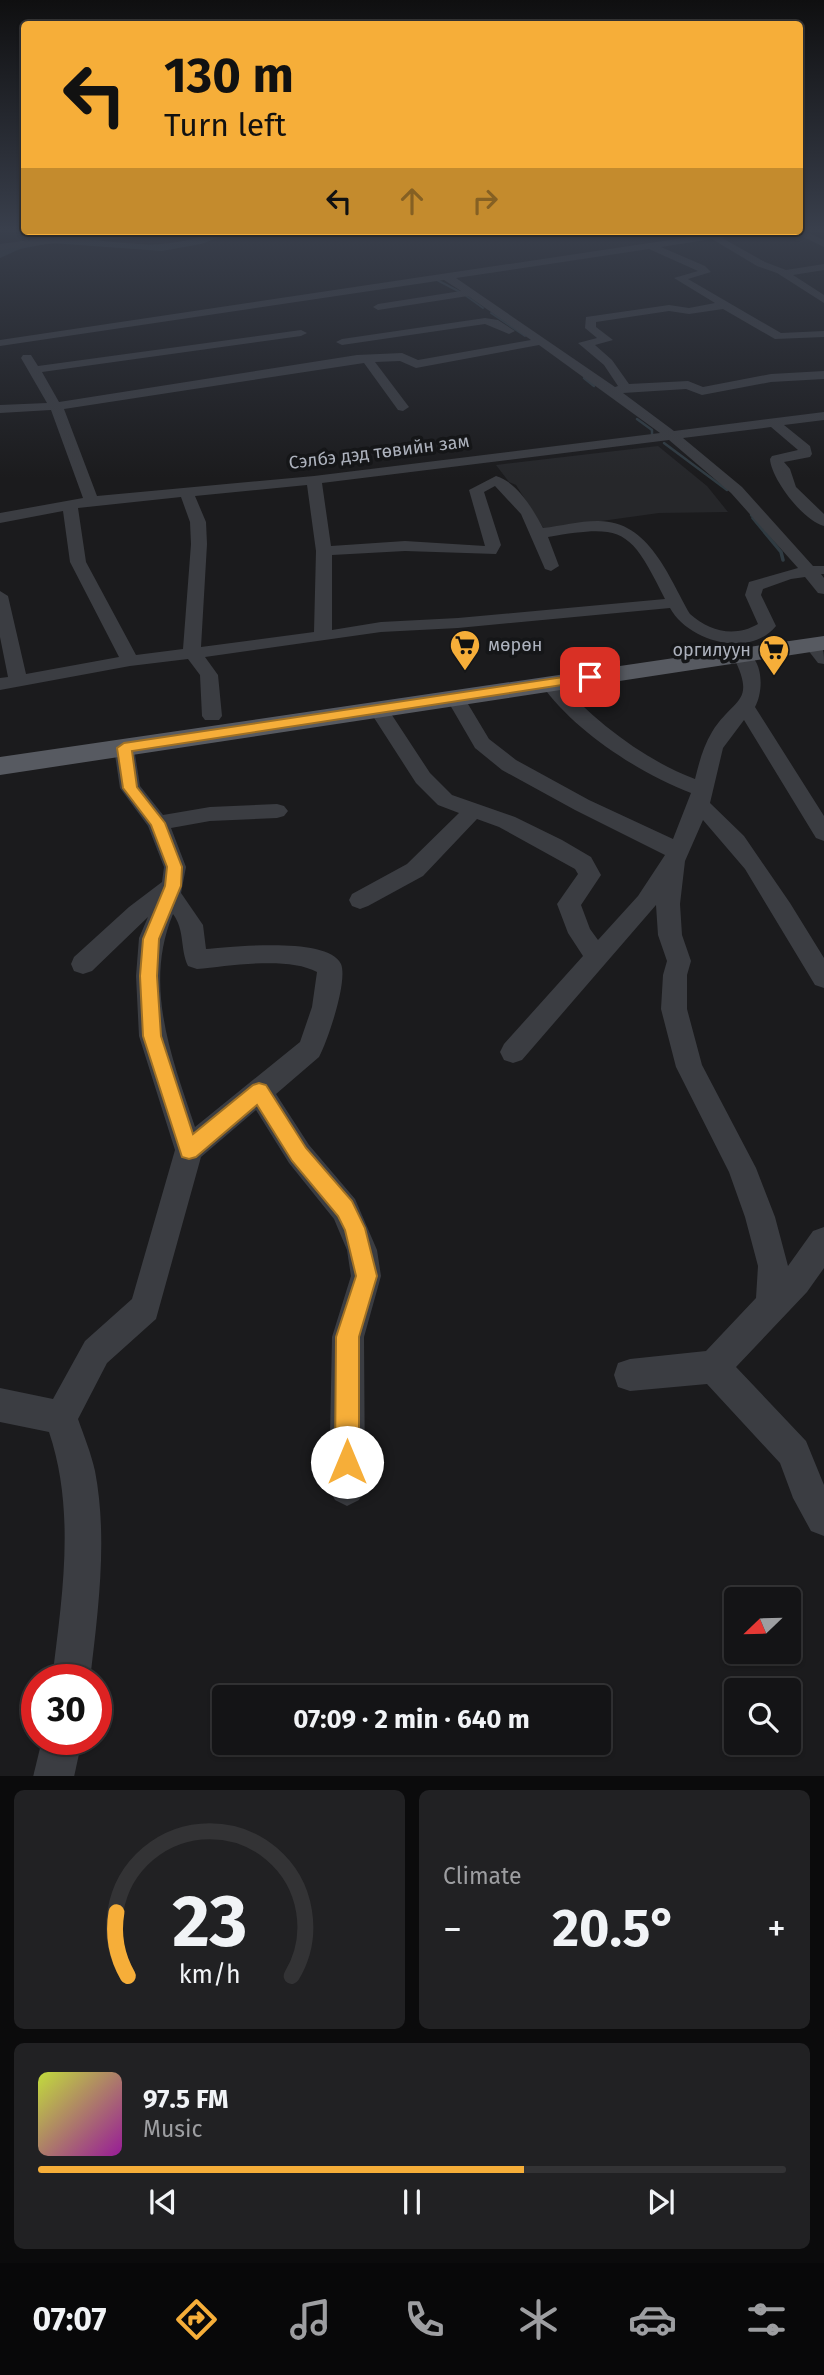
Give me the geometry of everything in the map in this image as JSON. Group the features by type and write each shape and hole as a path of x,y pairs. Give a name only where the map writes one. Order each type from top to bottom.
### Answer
{"main road":[{"path":"0,766 742,656 820,649"}],"street":[{"path":"0,343 207,312"},
{"path":"499,312 619,390 704,461 743,496 816,570 824,589"},
{"path":"619,390 611,364 584,343 607,340 590,328 590,319 636,312"},
{"path":"735,312 779,337 824,334"},
{"path":"342,342 485,321 494,322 530,344"},
{"path":"33,370 301,333"},
{"path":"19,340 33,370 57,405 92,501"},
{"path":"0,409 57,405 342,361 402,357 416,364 544,341"},
{"path":"367,359 403,407"},
{"path":"619,390 688,385 702,391 771,378 824,374"},
{"name":"Сэлбэ дэд төвийн зам","path":"0,518 92,501 314,480 671,436 687,431 822,418"},
{"path":"773,422 805,449 805,454 777,459 776,462 783,469 784,480 808,509 824,521"},
{"path":"485,459 496,480 526,510 551,558 551,566"},
{"path":"314,480 324,551 323,635"},
{"path":"324,551 405,546 490,551 493,545 476,490 496,480"},
{"path":"186,492 198,522 200,544 192,610 193,653 209,675 212,716"},
{"path":"0,501 13,506 17,514"},
{"path":"70,504 78,562 130,661"},
{"path":"539,533 595,526 616,527 630,533 646,551 674,603 691,626 711,636 726,637 761,630 767,626 753,595 755,586 788,574 816,570"},
{"path":"0,596 9,682 130,661 381,626 674,603"},
{"path":"513,1052 646,902 677,856 701,798 713,748 721,733 752,697 755,681 742,656"},
{"path":"550,684 571,708 598,731 684,784 701,798 752,863 824,978"},
{"path":"455,698 482,743 509,765 582,805 629,826 677,856"},
{"path":"745,707 824,833"},
{"path":"379,710 423,778 445,800 507,822 583,863 590,875 569,904 580,933 597,957"},
{"path":"73,1664 79,1614 82,1538 78,1474 61,1418 96,1352 145,1308 189,1150 152,1036 148,976 151,939 171,891 175,867 158,823 130,788 124,748"},
{"path":"360,900 415,870 474,810"},
{"path":"158,823 210,814 277,811"},
{"path":"677,856 668,904 670,935 679,961 674,1009 689,1067 742,1168 760,1217 772,1265 772,1298 768,1311"},
{"path":"83,964 137,913 171,891"},
{"path":"171,891 193,928 192,950 197,959 253,954 309,956 330,967 325,1007 310,1049 189,1150"},
{"path":"259,1091 299,1154 345,1209 362,1250 366,1276 348,1337 347,1488"},
{"path":"630,1375 714,1367 796,1281 824,1242"},
{"path":"714,1367 794,1453 805,1486 824,1518"},
{"path":"0,1405 61,1418"},
{"path":"53,1776 58,1755"}],"shaded area":[{"path":"658,446 707,486 728,512 659,513 544,529 516,485 509,482 496,465"}],"waterway":[{"path":"491,313 525,336"},
{"path":"584,378 594,386"},
{"path":"637,419 652,430 652,434"},
{"path":"664,443 727,490"},
{"path":"751,515 755,519"},
{"path":"753,518 781,552 783,560"}],"place":[{"name":"мөрөн","path":"465,672"},
{"name":"оргилуун","path":"774,677"}],"route":[{"path":"347,1462 348,1337 366,1276 362,1250 345,1209 299,1154 259,1091 189,1150 152,1036 148,976 151,939 173,886 175,867 158,823 130,788 124,748 590,677"}]}
